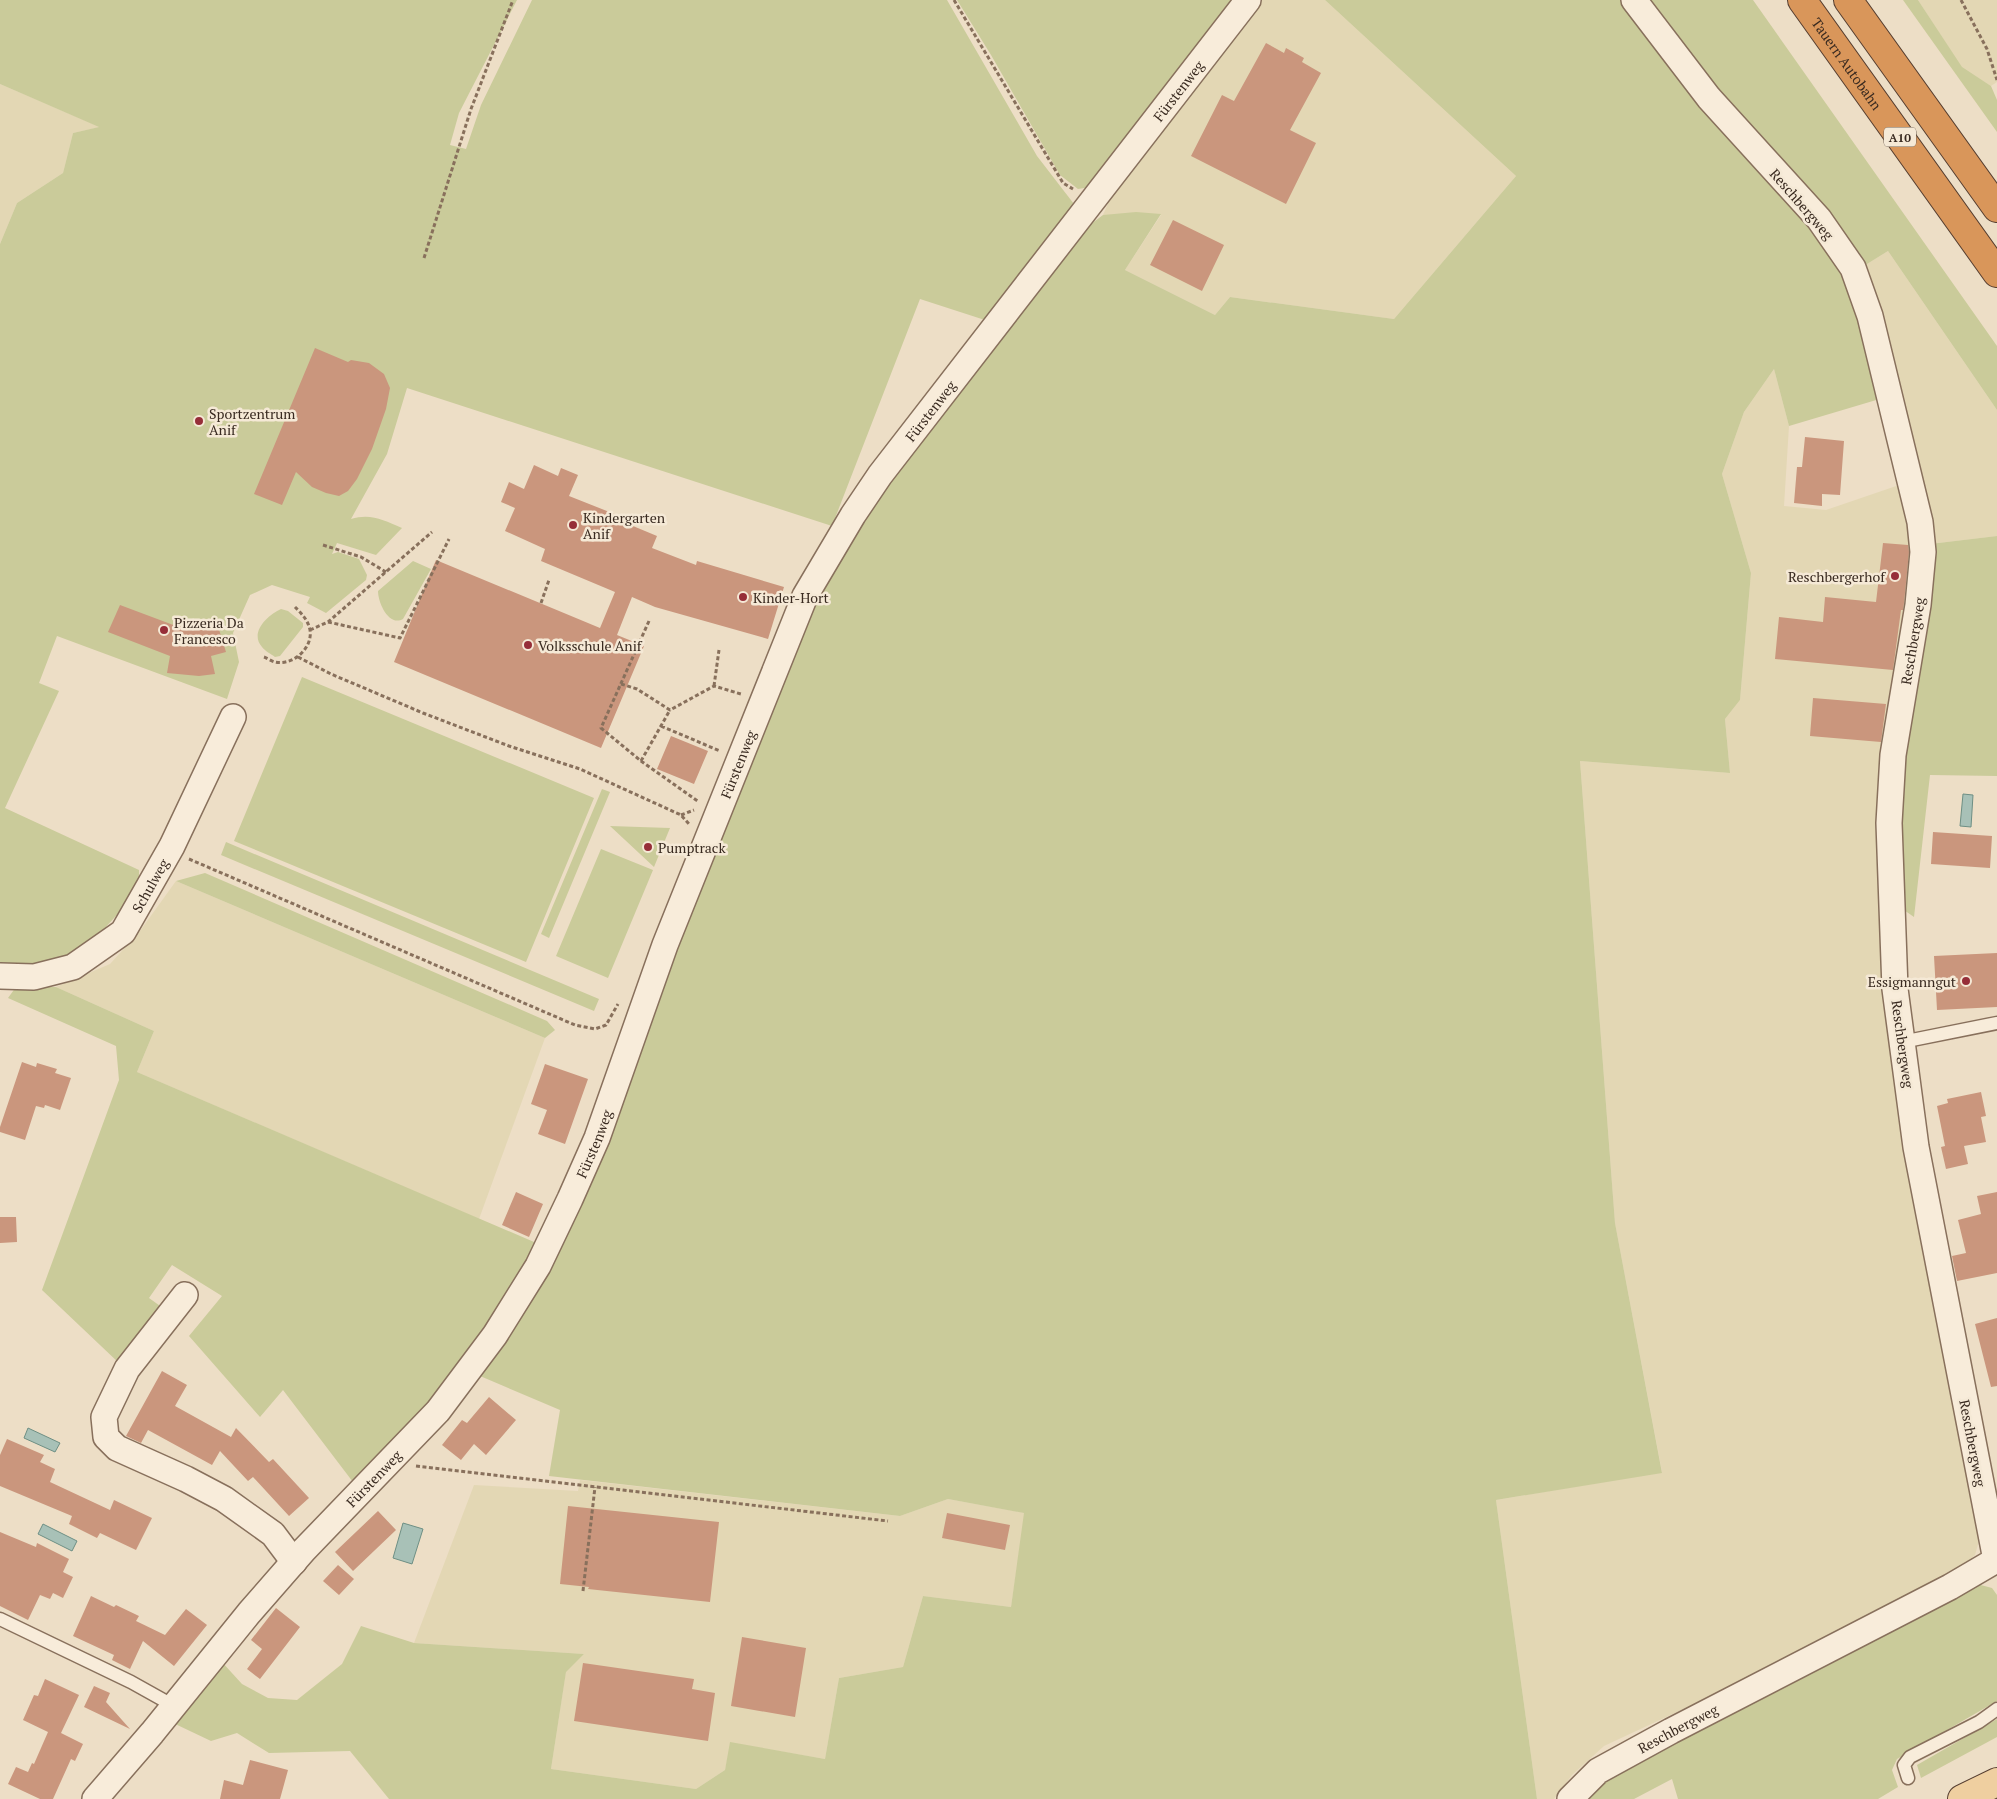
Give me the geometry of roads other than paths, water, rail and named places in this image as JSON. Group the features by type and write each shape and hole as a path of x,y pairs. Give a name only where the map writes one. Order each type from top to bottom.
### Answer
{"highway":[{"name":"Tauern Autobahn","path":"1802,0 1997,273"},
{"name":"A10","path":"1848,0 1997,208"}],"main road":[{"path":"1962,1799 1997,1782"}],"street":[{"name":"Fürstenweg","path":"95,1799 174,1706 249,1613 294,1562 438,1411 495,1335 538,1266 596,1138 665,945 805,596 853,515 880,475 1248,0"},
{"name":"Reschbergweg","path":"1570,1799 1598,1771 1996,1562 1916,1147 1895,989 1889,823 1893,755 1918,605 1923,552 1920,522 1870,316 1853,268 1818,219 1709,98 1634,0"},
{"name":"Schulweg","path":"1,982 34,977 73,967 123,932 170,851 232,717"},
{"path":"185,1295 128,1369 104,1416 106,1437 117,1448 186,1479 224,1500 273,1534 294,1562"}],"lane":[{"path":"1902,1042 1997,1023"},
{"path":"0,1619 131,1682 174,1706"},
{"path":"1908,1778 1904,1765 1910,1757 1979,1722 1997,1710"}],"place":[{"name":"Sportzentrum Anif","path":"199,421"},
{"name":"Kindergarten Anif","path":"573,525"},
{"name":"Reschbergerhof","path":"1895,576"},
{"name":"Kinder-Hort","path":"743,597"},
{"name":"Pizzeria Da Francesco","path":"164,630"},
{"name":"Volksschule Anif","path":"528,645"},
{"name":"Pumptrack","path":"648,847"},
{"name":"Essigmanngut","path":"1966,981"}]}
